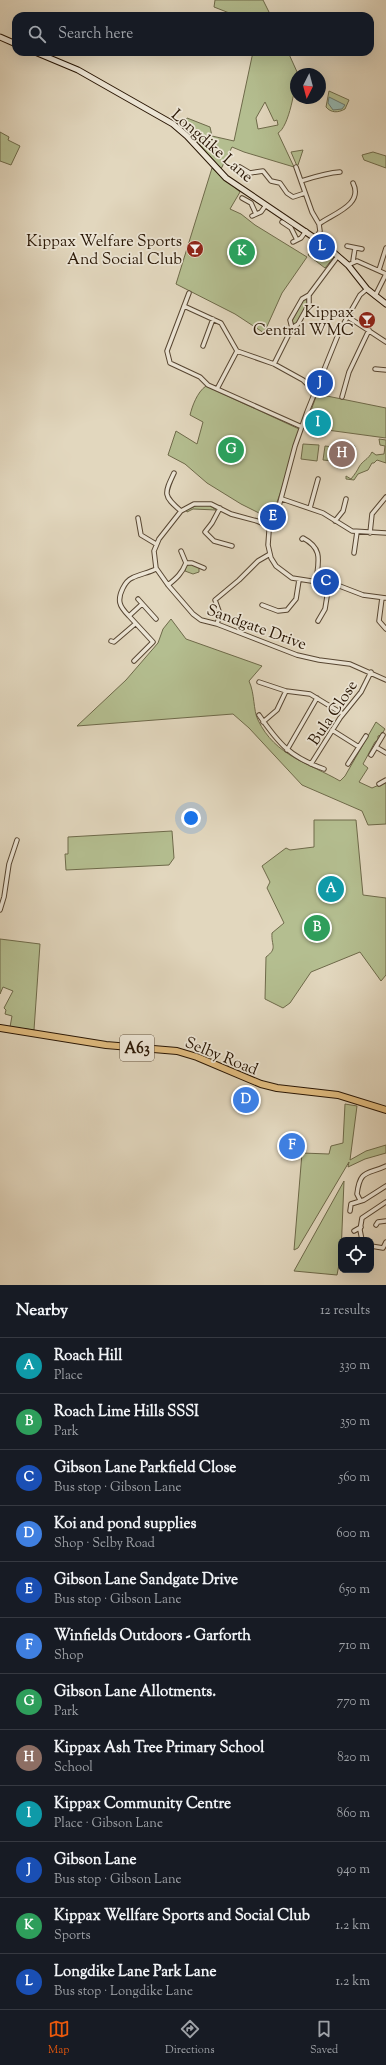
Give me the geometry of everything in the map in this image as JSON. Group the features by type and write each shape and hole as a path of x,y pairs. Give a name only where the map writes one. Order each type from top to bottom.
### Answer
{"highway":[{"name":"Selby Road","path":"0,1028 106,1045 169,1049 197,1057 261,1084 277,1088 338,1095 386,1110"}],"main road":[{"path":"0,37 12,42"},
{"name":"Longdike Lane","path":"45,56 78,70 173,124 187,136 222,174 316,238 348,265 367,289 386,304"}],"street":[{"path":"240,167 250,174 263,171 272,183 280,183 290,196"},
{"path":"296,167 314,218 319,224 320,231 316,238"},
{"path":"301,181 317,177 327,172 340,172"},
{"path":"319,224 336,214 353,200 356,191 353,183"},
{"path":"286,199 290,196 294,197 305,193"},
{"name":"Longdike Lane","path":"242,198 251,203 254,215 261,212 266,205"},
{"path":"282,222 291,228 297,240"},
{"path":"293,242 306,231"},
{"path":"347,246 362,249"},
{"path":"353,261 355,248"},
{"path":"379,270 386,248"},
{"path":"292,328 290,320 302,300 309,295 338,256"},
{"path":"348,265 353,261 358,261 386,274 375,296"},
{"path":"367,289 360,295 335,342 315,392 302,427 282,499 270,527 267,541 270,554 281,571 299,580 343,586 363,595 384,598 380,621 386,629"},
{"path":"189,293 167,350 167,358 174,366 200,377 208,385 302,427"},
{"path":"274,364 292,328 298,324 309,304 309,295"},
{"path":"184,306 221,324 237,351 274,364 303,380 315,392"},
{"path":"348,317 386,342"},
{"path":"202,346 213,319"},
{"path":"342,397 349,372 369,330"},
{"path":"217,389 237,351"},
{"path":"375,369 386,370"},
{"path":"174,473 167,488 166,496 169,502 181,511"},
{"path":"310,508 318,479"},
{"path":"370,533 372,514 386,497"},
{"path":"282,499 310,508 347,529 357,532 386,533"},
{"path":"335,521 343,511 346,499"},
{"path":"134,661 153,642 122,609 120,596 128,581 156,569 154,557 156,544 181,511 198,503 208,503 241,518 257,521 270,527"},
{"path":"220,508 205,532 214,541 232,546"},
{"path":"138,518 141,535 156,544"},
{"path":"354,553 357,532"},
{"path":"302,540 303,538 310,542 318,551 319,558 316,582"},
{"path":"168,585 180,575 186,563 181,551"},
{"path":"217,624 220,614 215,600 240,580 258,561 270,554"},
{"path":"186,563 192,563 204,568"},
{"name":"Sandgate Drive","path":"156,569 168,585 198,617 297,655 350,664 371,672 386,680"},
{"path":"262,605 278,611 287,610 296,599 299,580"},
{"path":"318,621 325,609 329,584"},
{"path":"138,599 156,619"},
{"path":"129,616 142,604"},
{"path":"113,642 135,624"},
{"name":"Bula Close","path":"311,764 343,714 361,692 371,672"},
{"path":"259,682 286,691 308,694 343,714"},
{"path":"264,722 277,710 286,691"},
{"path":"287,750 317,698"},
{"path":"259,716 273,737 287,750 311,764 324,769"},
{"path":"332,730 359,747"},
{"path":"371,755 383,735"},
{"path":"348,764 366,736"},
{"path":"376,747 386,753"},
{"path":"379,784 386,780"},
{"path":"0,910 4,898 9,864 17,840"},
{"path":"360,1200 357,1194 361,1176 365,1173 386,1166"},
{"path":"350,1211 351,1204 364,1200 386,1186"},
{"path":"362,1237 361,1227 364,1217 386,1202"},
{"path":"376,1225 378,1222 386,1221"},
{"path":"354,1231 361,1227"},
{"path":"374,1246 383,1248 386,1242"}],"green space":[{"path":"215,0 263,0 269,12 227,12 214,7"},
{"path":"252,56 290,56 295,68 290,68 290,104 291,104 289,115 282,129 278,133 294,167 232,147 221,169 186,129 184,122 187,118 210,127 212,136 234,141","holes":["265,102 274,121 277,120 278,125 258,129 256,118"]},
{"path":"329,91 349,100 345,109 335,112 326,107"},
{"path":"0,132 9,137 8,140 20,146 11,165 0,161"},
{"path":"303,150 298,165 297,166 291,152"},
{"path":"373,152 386,156 386,168 364,160 362,155"},
{"path":"212,168 240,192 230,209 241,214 255,225 307,257 282,293 264,333 235,314 176,284"},
{"path":"317,243 334,257 325,268 308,255"},
{"path":"306,299 308,303 297,323 294,325 292,321 303,300"},
{"path":"206,386 299,429 281,491 271,519 241,504 207,483 185,464 168,455 176,431 197,444 203,422 190,415 198,396"},
{"path":"317,394 386,408 386,438 305,427"},
{"path":"379,439 386,440 386,463 377,460 372,463 368,470 358,474 354,480 346,479 346,476 351,479 372,452 376,455 384,454 385,446 380,445"},
{"path":"303,444 319,445 317,461 301,459"},
{"path":"345,444 355,446 349,459 346,457 340,461 339,456 342,454 340,450 342,449 342,445"},
{"path":"325,446 334,447 333,461 323,460"},
{"path":"198,505 209,505 216,510 193,509 187,512 186,510"},
{"path":"190,564 199,567 199,572 193,574 185,571 186,566"},
{"path":"171,619 186,639 262,666 249,681 255,712 265,732 283,750 328,775 340,781 345,776 376,722 385,729 381,735 378,736 378,740 375,742 363,764 368,768 359,782 372,788 386,782 386,824 368,825 362,811 302,785 249,728 233,714 77,726 126,680 158,643 163,629"},
{"path":"314,820 356,820 363,895 386,898 386,975 381,981 360,952 311,972 290,1003 283,1008 265,999 266,957 273,949 272,933 284,923 267,888 270,882 262,866 286,848 290,850 314,847"},
{"path":"172,831 174,858 169,865 66,870 65,854 68,854 68,837"},
{"path":"0,939 40,944 34,1030 10,1027 12,1016 5,1014 6,1010 4,1008 13,991 3,987 0,994"},
{"path":"345,1104 357,1106 350,1160 366,1151 386,1145 386,1153 365,1159 348,1167 349,1162 298,1248 294,1250 302,1153 329,1154 331,1146 343,1143"},
{"path":"344,1181 342,1237 338,1237 337,1275 294,1271"}],"water":[{"path":"329,97 345,105 342,109 333,110 328,103"}],"place":[{"name":"Longdike Lane Park Lane","path":"322,247"},
{"name":"Kippax Welfare Sports And Social Club","path":"195,249"},
{"name":"Kippax Wellfare Sports and Social Club","path":"242,252"},
{"name":"Kippax Central WMC","path":"367,320"},
{"name":"Gibson Lane","path":"320,383"},
{"name":"Kippax Community Centre","path":"318,423"},
{"name":"Gibson Lane Allotments.","path":"231,450"},
{"name":"Kippax Ash Tree Primary School","path":"342,454"},
{"name":"Gibson Lane Sandgate Drive","path":"273,517"},
{"name":"Gibson Lane Parkfield Close","path":"326,582"},
{"name":"Roach Hill","path":"331,889"},
{"name":"Roach Lime Hills SSSI","path":"317,928"},
{"name":"Koi and pond supplies","path":"246,1100"},
{"name":"Winfields Outdoors - Garforth","path":"292,1146"}]}
